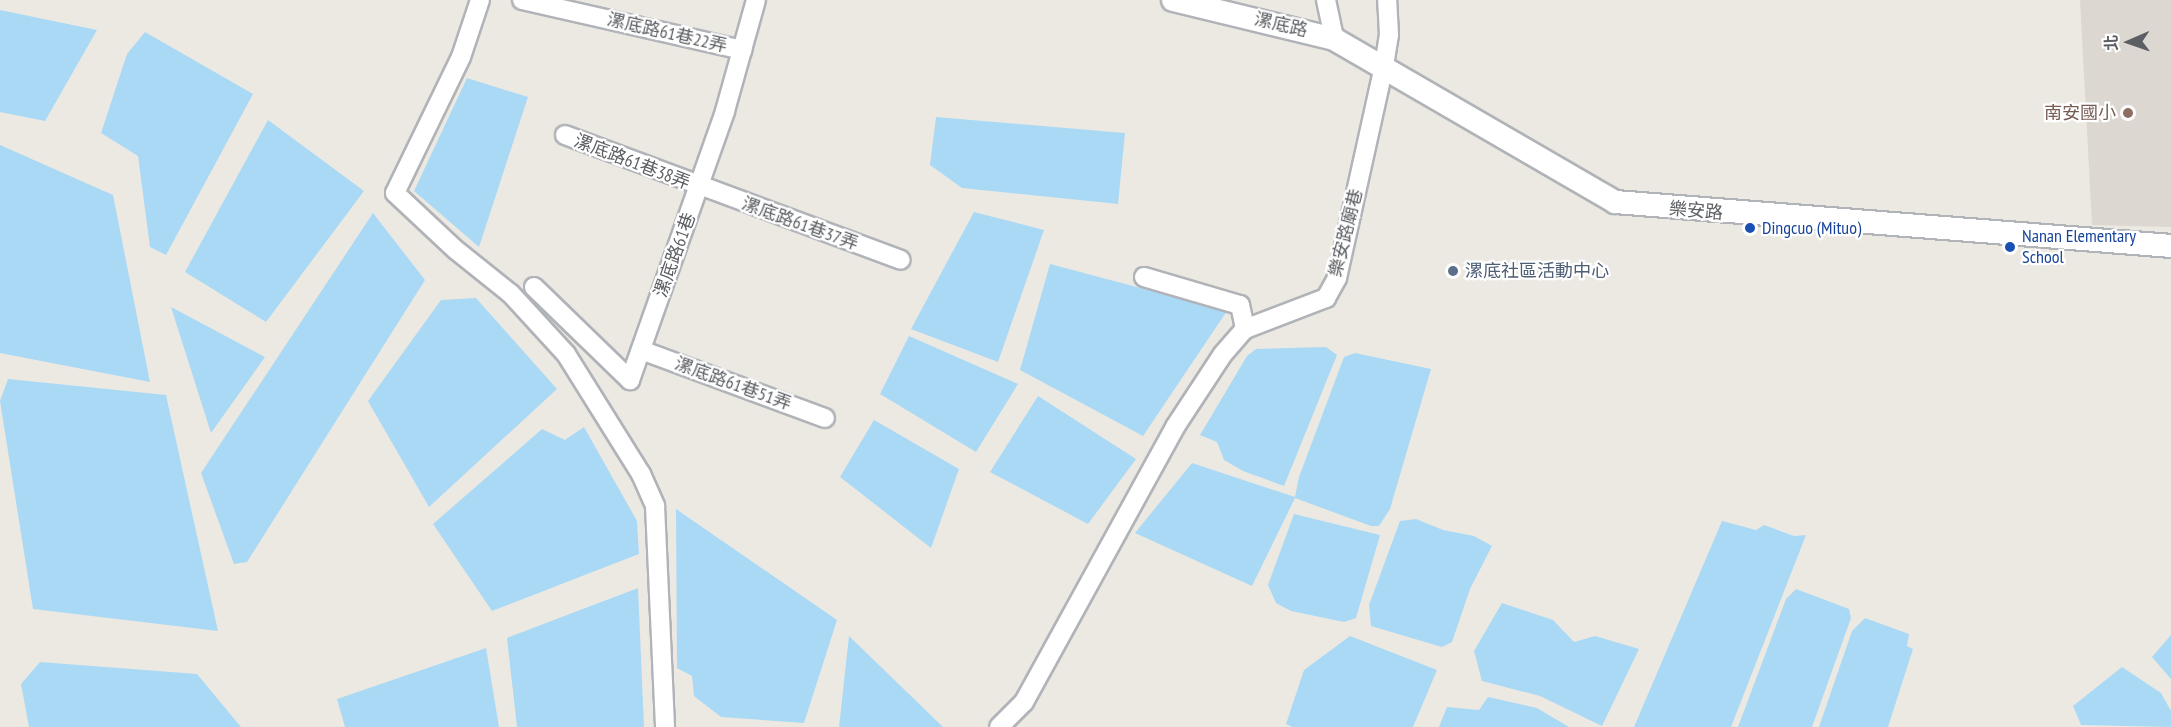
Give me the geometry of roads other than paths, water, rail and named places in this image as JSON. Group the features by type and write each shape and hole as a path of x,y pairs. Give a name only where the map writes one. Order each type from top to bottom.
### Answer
{"street":[{"path":"480,0 461,57 394,193 456,250 511,294 566,354 641,474 655,506 665,727"},
{"name":"漯底路61巷22弄","path":"522,0 742,50"},
{"name":"漯底路61巷","path":"534,287 630,380 699,188 756,0"},
{"name":"漯底路","path":"1173,0 1334,39 1384,66"},
{"path":"1326,0 1334,39"},
{"name":"樂安路廟巷","path":"1245,328 1326,298 1336,278 1384,66 1389,35 1387,0"},
{"name":"樂安路","path":"1384,66 1615,202 1865,224 2081,237 2171,246"},
{"name":"漯底路61巷38弄","path":"565,135 699,188"},
{"name":"漯底路61巷37弄","path":"699,188 901,260"},
{"path":"999,727 1024,702 1175,427 1223,354 1245,328 1240,305 1144,277"},
{"name":"漯底路61巷51弄","path":"641,350 825,418"}],"water":[{"path":"0,10 97,30 45,121 0,112"},
{"path":"145,32 253,94 166,255 150,247 138,156 101,133 127,54"},
{"path":"467,78 528,97 479,247 414,191"},
{"path":"936,117 1125,133 1118,204 962,188 930,165"},
{"path":"268,120 364,191 266,322 185,272"},
{"path":"0,145 113,195 150,382 0,353"},
{"path":"974,212 1044,230 998,362 911,329"},
{"path":"373,213 425,280 247,562 234,564 201,473"},
{"path":"1050,264 1227,311 1143,436 1020,370"},
{"path":"476,298 557,389 429,507 368,401 441,300"},
{"path":"171,307 265,357 211,433"},
{"path":"909,336 1018,384 976,452 880,394"},
{"path":"1326,347 1337,355 1284,486 1243,471 1224,460 1217,442 1200,435 1247,356 1256,349"},
{"path":"1355,353 1431,369 1390,509 1379,526 1371,526 1295,498 1252,586 1135,533 1192,463 1295,497 1299,477 1344,357"},
{"path":"8,379 166,395 218,631 33,609 0,401"},
{"path":"1038,396 1136,459 1088,524 990,472"},
{"path":"874,420 959,469 931,548 840,477"},
{"path":"584,427 637,521 639,554 492,611 433,524 542,429 565,440"},
{"path":"676,509 837,620 804,723 721,717 694,696 692,676 677,668"},
{"path":"1294,514 1380,535 1356,618 1344,622 1291,611 1276,603 1268,585"},
{"path":"1416,519 1443,530 1474,536 1492,546 1470,589 1452,642 1442,647 1371,626 1369,605 1400,521"},
{"path":"1722,521 1756,530 1764,525 1794,536 1806,535 1731,727 1634,727"},
{"path":"638,588 644,727 517,727 507,638"},
{"path":"1796,589 1849,609 1851,618 1812,727 1738,727 1786,599"},
{"path":"1502,603 1553,620 1574,642 1595,636 1639,649 1602,726 1540,696 1482,681 1474,651"},
{"path":"1865,618 1909,634 1907,646 1913,649 1888,727 1819,727 1852,631"},
{"path":"2171,635 2171,679 2152,657"},
{"path":"849,636 943,727 839,727"},
{"path":"1350,636 1437,670 1413,727 1292,727 1286,724 1304,670"},
{"path":"486,648 499,727 345,727 337,699"},
{"path":"40,662 197,674 241,727 29,727 21,684"},
{"path":"2122,667 2161,693 2171,711 2171,727 2081,725 2073,706"},
{"path":"1488,697 1537,708 1569,727 1439,727 1447,707 1479,710"}],"place":[{"name":"南安國小","path":"2128,113"},
{"name":"Dingcuo (Mituo)","path":"1750,228"},
{"name":"Nanan Elementary School","path":"2010,247"},
{"name":"漯底社區活動中心","path":"1453,271"}]}
